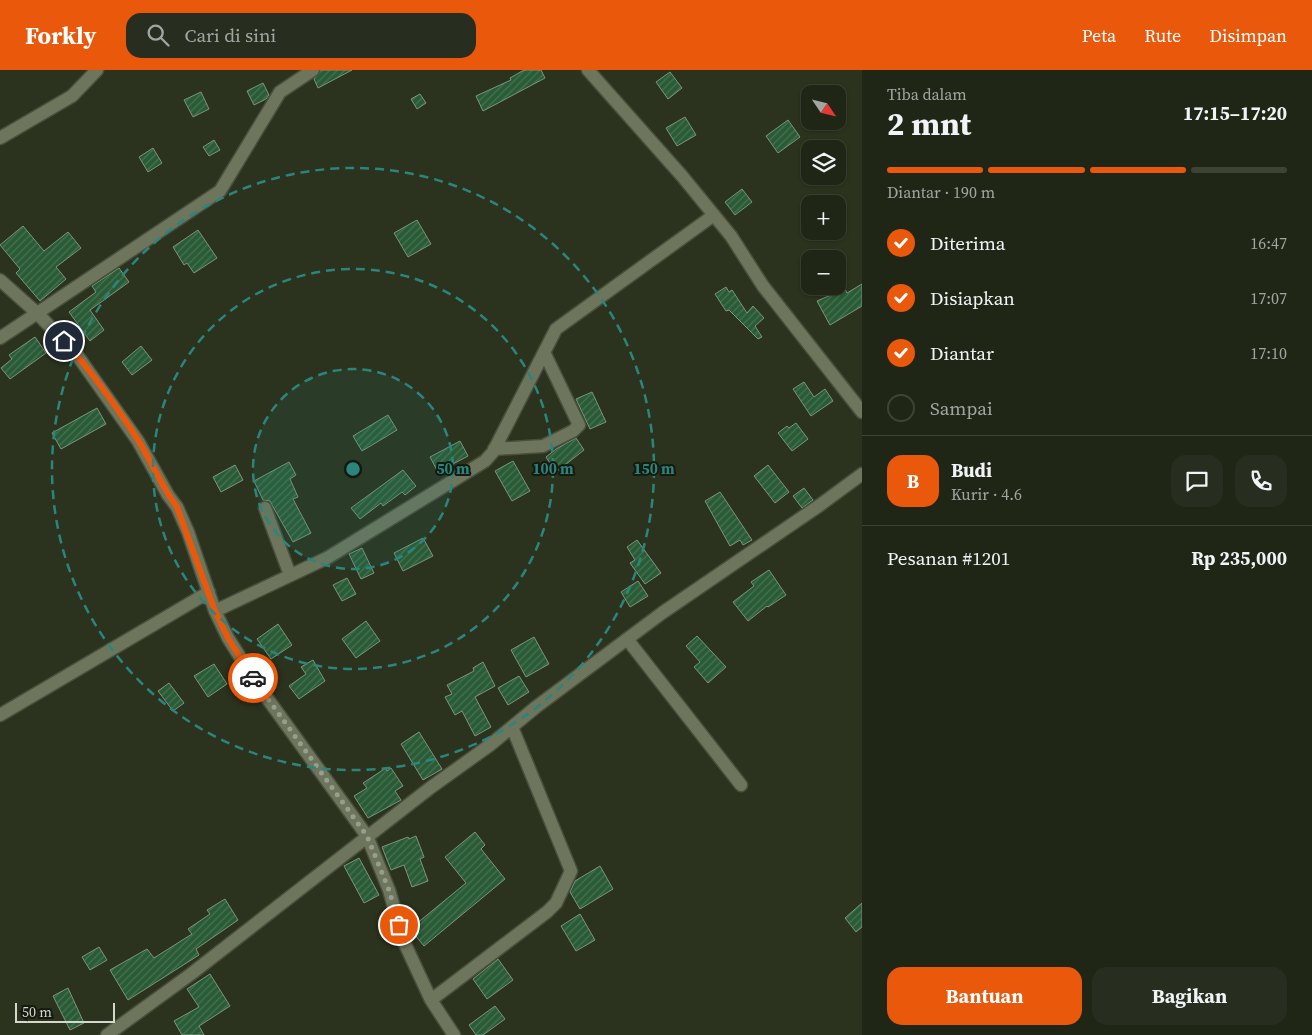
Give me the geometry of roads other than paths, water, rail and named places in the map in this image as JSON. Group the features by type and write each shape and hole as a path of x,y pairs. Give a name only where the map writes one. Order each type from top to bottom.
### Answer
{"street":[{"path":"0,138 72,96 98,70"},
{"path":"0,338 220,191 280,92 313,70"},
{"path":"588,70 731,236 764,286 862,412"},
{"path":"215,611 327,558 485,461 494,449 556,329 714,215"},
{"path":"0,280 38,313 77,355 138,441 177,507 215,611 228,638 259,687 367,836 389,890 404,942 431,1000 454,1035"},
{"path":"494,449 543,446 573,431 579,425 544,352"},
{"path":"107,1035 191,974 367,836 627,639 862,474"},
{"path":"265,508 290,575"},
{"path":"0,715 208,592"},
{"path":"627,639 741,785"},
{"path":"431,1000 547,912 556,903 571,871 512,727"}]}
